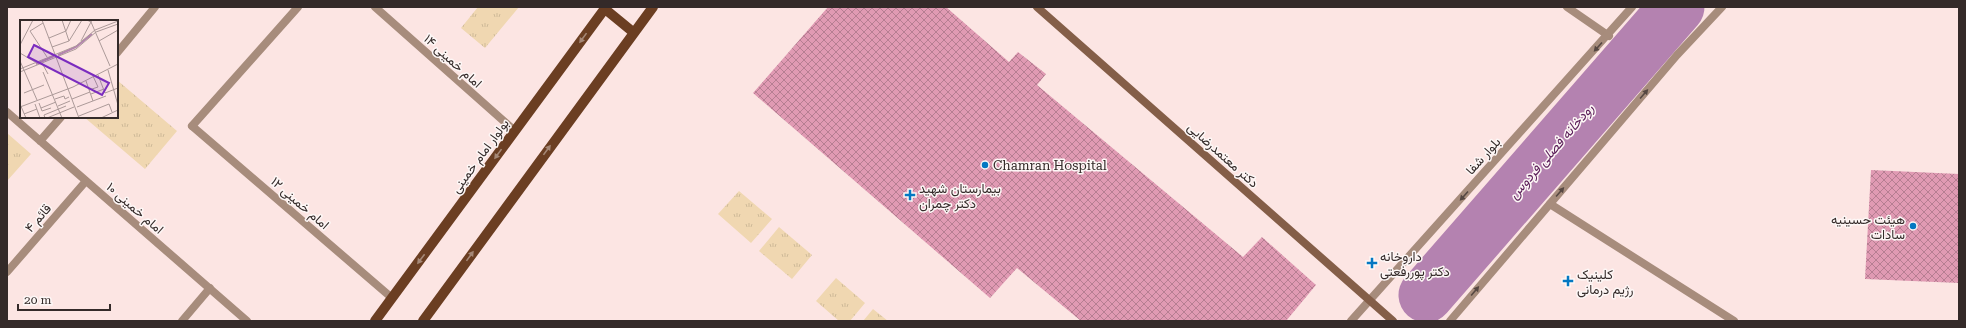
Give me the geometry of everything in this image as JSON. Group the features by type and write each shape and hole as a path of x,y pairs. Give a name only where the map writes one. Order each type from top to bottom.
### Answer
{"main road":[{"path":"423,321 652,7"},
{"name":"دکتر معتمد‌رضایی","path":"1037,7 1393,321"},
{"name":"بولوار امام خمینی","path":"375,321 605,8"},
{"path":"605,8 633,32"}],"street":[{"path":"118,51 155,7"},
{"name":"امام خمینی ۱۲","path":"298,7 192,126 392,298"},
{"name":"امام خمینی ۱۴","path":"375,7 515,131"},
{"path":"1567,7 1609,36"},
{"name":"بلوار شفا","path":"1351,321 1609,36 1632,7"},
{"path":"1450,321 1677,55 1722,7"},
{"name":"امام خمینی ۱۰","path":"7,112 247,321"},
{"path":"40,141 61,118"},
{"name":"قائم ۴","path":"7,272 86,181"},
{"path":"1550,204 1734,321"},
{"path":"182,321 210,288"}],"green space":[{"path":"478,7 519,7 485,48 461,28"},
{"path":"118,81 177,131 145,169 85,118 118,118"},
{"path":"7,133 31,154 7,181"},
{"path":"739,191 772,219 751,243 718,214"},
{"path":"779,227 812,255 792,279 759,251"},
{"path":"836,278 865,303 850,321 839,321 816,301"},
{"path":"873,309 888,321 863,321"}],"building":[{"name":"Chamran Hospital","path":"828,7 946,7 1009,62 1018,52 1046,74 1037,85 1243,257 1262,237 1316,285 1286,321 1081,321 1017,268 990,298 753,93"},
{"name":"هيئت حسینیه سادات","path":"1871,170 1959,174 1959,283 1865,279"}],"waterway":[{"name":"رودخانه فصلی فردوس","path":"1426,295 1677,7"}],"place":[{"name":"Chamran Hospital","path":"985,165"},
{"name":"بیمارستان شهید دکتر چمران","path":"910,195"},
{"name":"هيئت حسینیه سادات","path":"1913,226"},
{"name":"داروخانه دکتر پوررفعتی","path":"1372,263"},
{"name":"کلینیک رژیم درمانی","path":"1568,281"}]}
